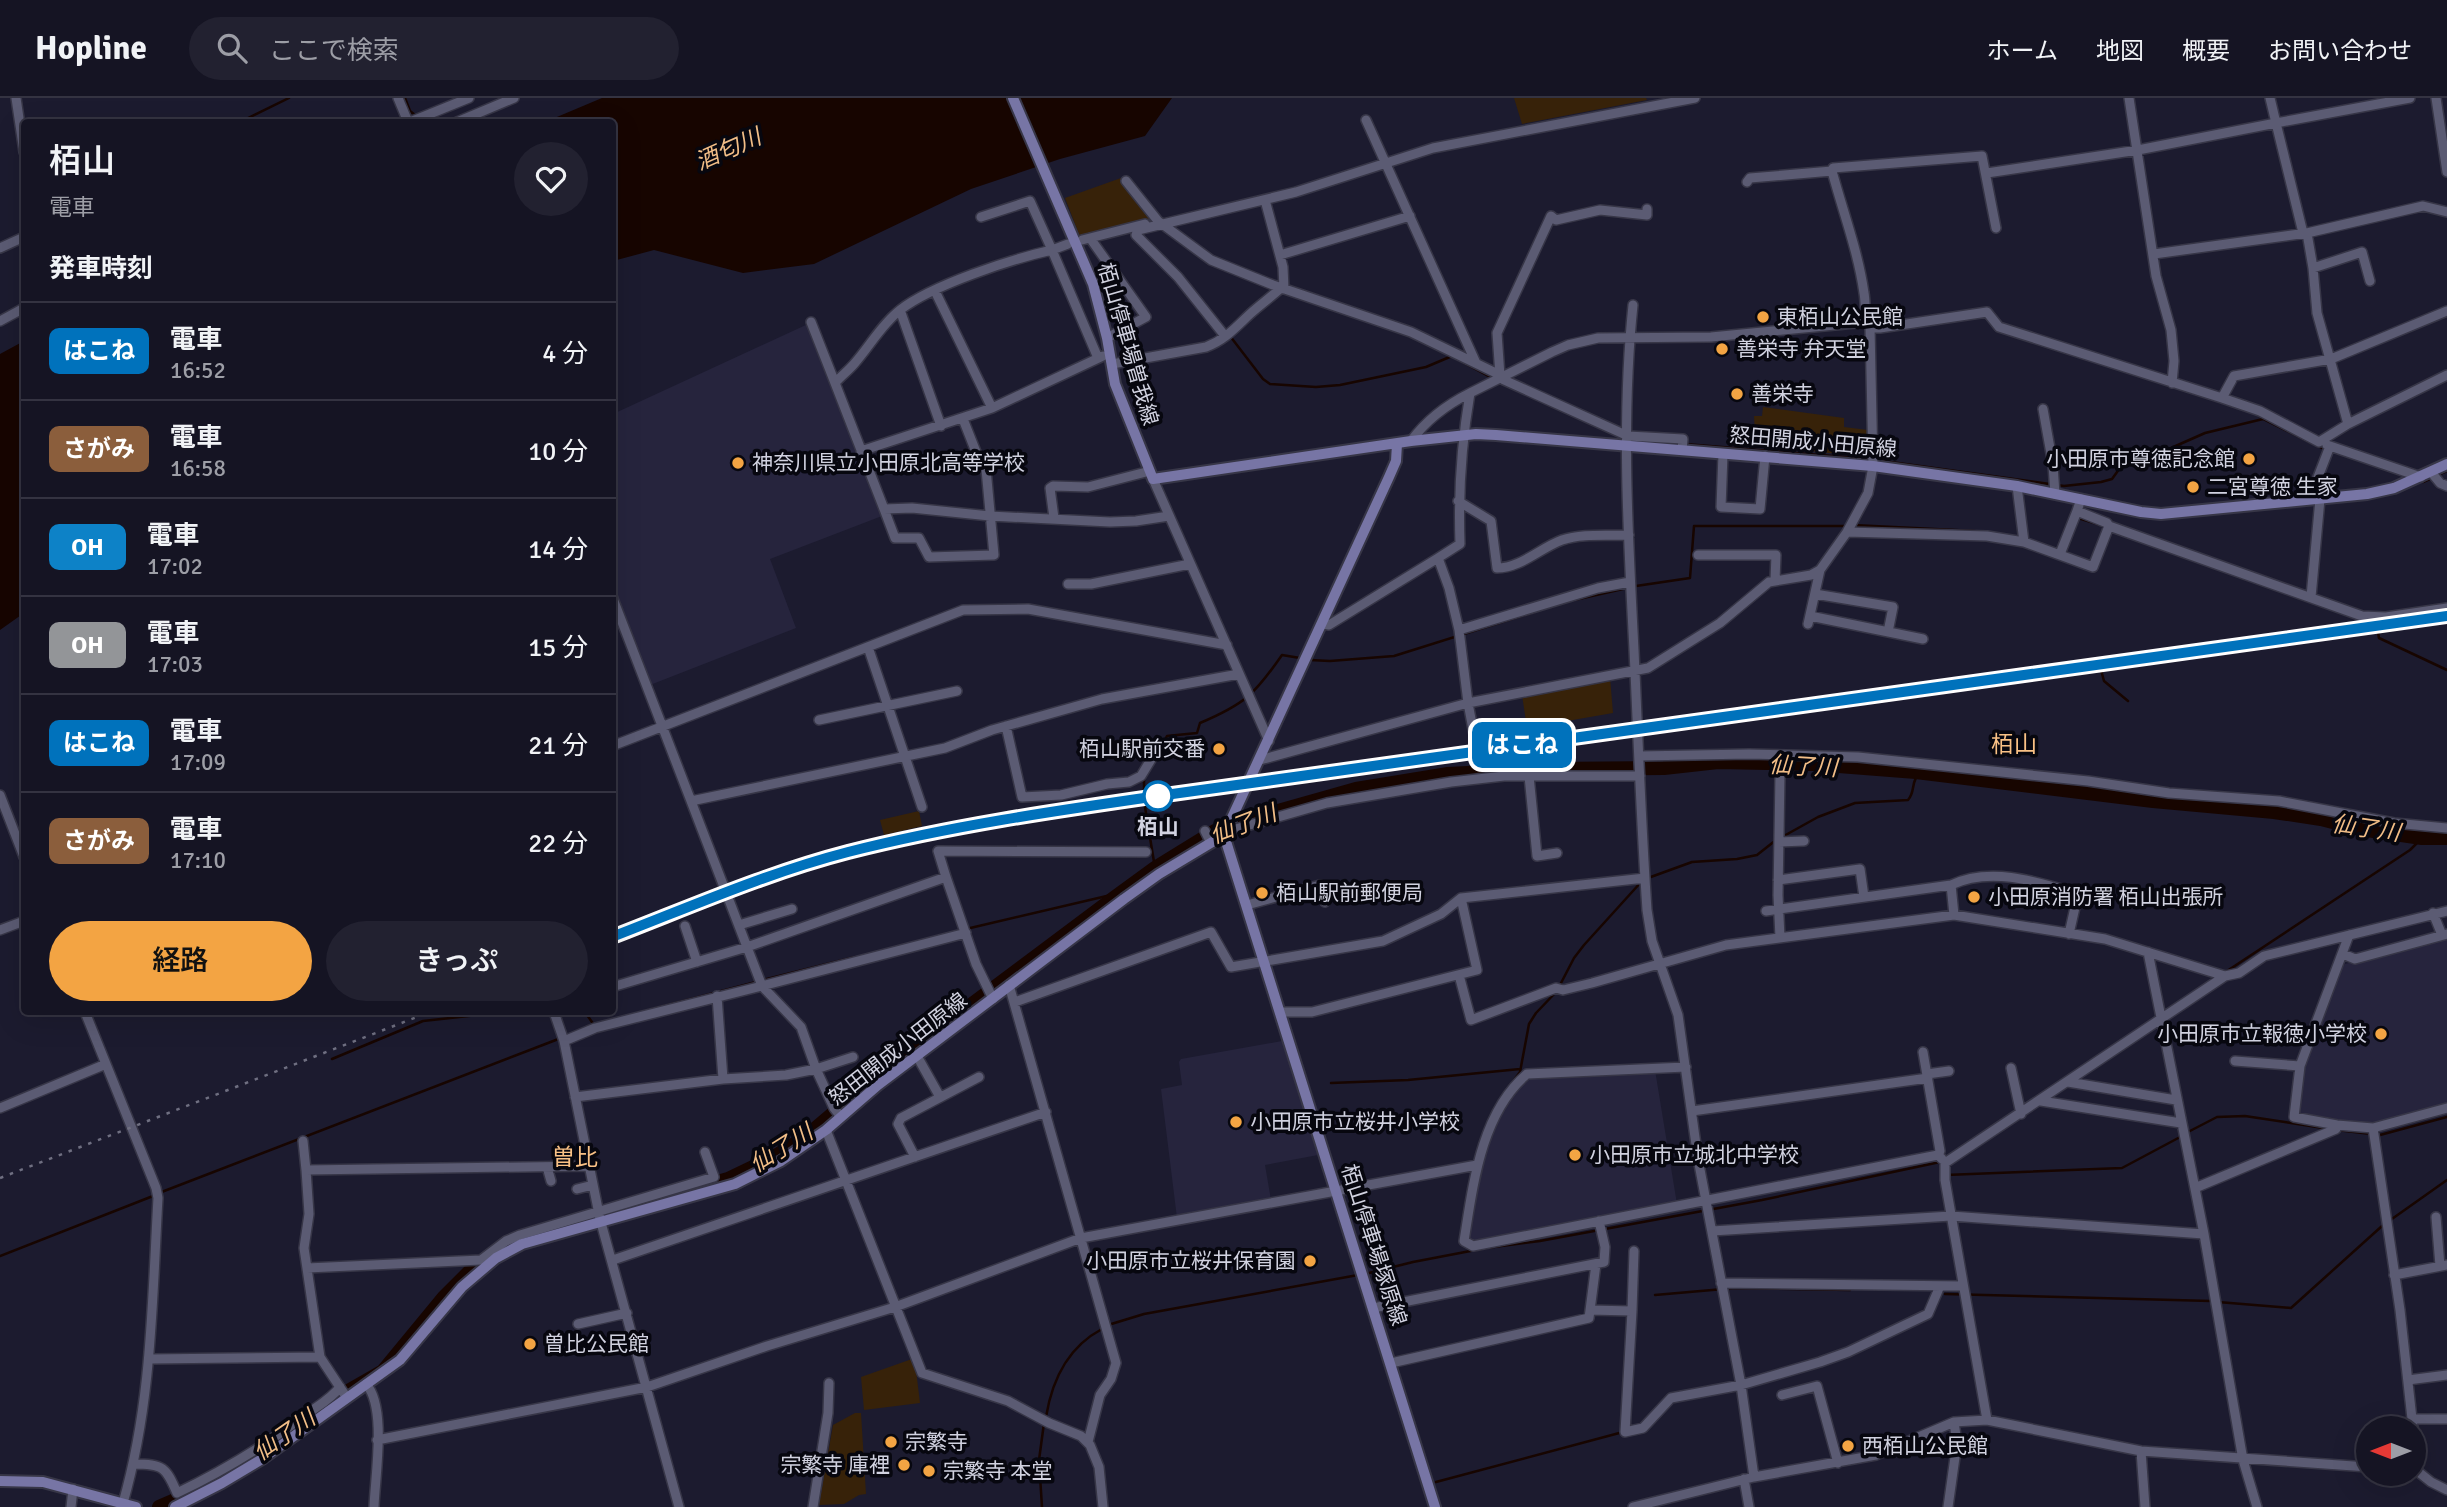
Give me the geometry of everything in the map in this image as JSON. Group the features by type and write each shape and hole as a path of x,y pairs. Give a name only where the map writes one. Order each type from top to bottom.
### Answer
{"main road":[{"name":"栢山停車場曽我線","path":"1013,98 1093,284 1107,338 1106,358 1119,398 1151,475"},
{"name":"怒田開成小田原線","path":"1397,443 1496,435 1626,438 1682,450 1873,466 2017,486 2161,514 2376,493 2409,482 2447,464"},
{"path":"1151,475 1397,443 1396,461 1389,477 1225,834"},
{"name":"怒田開成小田原線","path":"175,1507 262,1459 400,1360 483,1263 522,1244 600,1217 716,1182 756,1175 799,1150 825,1130 838,1114 917,1056 990,994 1009,985 1124,899 1225,834"},
{"name":"栢山停車場塚原線","path":"1225,834 1435,1507"},
{"path":"0,1481 43,1482 136,1507"}],"street":[{"path":"16,98 21,132"},
{"path":"398,98 408,119"},
{"path":"416,119 469,98"},
{"path":"464,119 514,98"},
{"path":"1107,338 1146,317 1086,239 1265,200 1433,148 1695,98"},
{"path":"2129,98 2156,276 2171,330 2174,361 2172,383"},
{"path":"2270,98 2313,268 2317,313 2348,424"},
{"path":"1987,173 2138,150 2410,98"},
{"path":"2435,98 2447,172"},
{"path":"1366,120 1476,363"},
{"path":"1747,182 1750,178 1832,171 1833,168 1982,156 1996,229"},
{"path":"1832,171 1850,227 1865,295 1873,466 1868,493 1847,532 1821,570 1809,620 1923,639"},
{"path":"1126,181 1161,223 1211,260 1282,288 1411,332 1476,363 1497,378 1626,438"},
{"path":"861,451 992,408 1106,358 1206,348 1218,342 1232,333 1282,288 1284,277 1280,255 1265,200"},
{"path":"981,217 1030,201 1106,358"},
{"path":"2154,254 2305,233 2423,206 2447,212"},
{"path":"1497,378 1497,333 1551,216 1556,220 1600,210 1647,215 1647,209"},
{"path":"1280,255 1410,216"},
{"path":"1138,228 1136,235 1178,277 1225,336"},
{"path":"0,248 21,238"},
{"path":"835,383 854,364 882,328 900,310 918,298 1025,256 1068,244"},
{"path":"2313,268 2362,252 2370,281"},
{"path":"935,291 992,408"},
{"path":"1633,305 1626,438 1630,582 1649,929 1678,1015 1698,1159 1741,1385 1754,1477"},
{"path":"0,321 21,310"},
{"path":"900,310 941,426"},
{"path":"2222,398 2234,376 2331,359 2447,311"},
{"path":"1411,441 1433,416 1497,378 1568,345 1598,338 1711,337 1868,324 1880,328 1987,312 1999,327 2260,411 2319,442 2426,475 2447,486"},
{"path":"811,322 895,538 919,538 929,557 994,555 986,469 978,457 963,419"},
{"path":"2319,442 2348,424 2447,375"},
{"path":"1323,624 1329,625 1460,544 1458,501 1463,436 1470,393"},
{"path":"2043,409 2055,494"},
{"path":"2311,597 2320,499 2318,477 2330,446"},
{"path":"1723,454 1721,507 1760,509 1765,456"},
{"path":"1054,518 1049,488 1053,486 1088,487 1151,475 1269,741"},
{"path":"2017,486 2024,542"},
{"path":"2060,554 2081,499"},
{"path":"1458,501 1491,521 1497,568 1516,565 1570,538 1629,535"},
{"path":"884,509 912,508 990,516 1110,522 1169,516"},
{"path":"2077,511 2109,526 2361,616 2386,617 2447,608"},
{"path":"1847,532 1987,536 2024,542 2093,567 2109,526"},
{"path":"1698,555 1776,555 1775,580"},
{"path":"1438,558 1449,588 1459,630 1468,703 1477,741 1554,730"},
{"path":"1068,584 1091,584 1190,564"},
{"path":"1261,760 1468,703 1648,668 1720,622 1758,589 1775,580 1801,578 1821,570"},
{"path":"1459,630 1598,588 1630,582"},
{"path":"1815,594 1893,607 1888,632"},
{"path":"616,606 762,986 801,1027 816,1069 838,1114"},
{"path":"616,744 963,610 1028,609 1227,645"},
{"path":"868,648 922,807"},
{"path":"691,802 945,748 1006,726 1102,699 1239,674"},
{"path":"819,720 957,691"},
{"path":"1006,726 1022,797 1061,796 1107,784 1129,782 1141,776 1155,753"},
{"path":"1639,758 1762,754 1858,757 2075,779 2169,793 2279,801 2394,823 2447,828"},
{"path":"1780,774 1780,938"},
{"path":"1225,834 1355,797 1451,782 1504,776 1640,776"},
{"path":"1529,776 1537,856 1557,853"},
{"path":"0,795 21,849"},
{"path":"1205,831 1211,843"},
{"path":"1779,840 1804,841"},
{"path":"990,994 936,846 1146,852"},
{"path":"1778,880 1860,869 1864,897"},
{"path":"1766,911 1999,876 2033,881 2078,894 2069,934"},
{"path":"616,986 747,947 946,877"},
{"path":"1014,1002 1211,933 1231,967 1383,941 1441,914 1461,898 1645,878"},
{"path":"1247,905 1320,885 1325,902"},
{"path":"1951,885 1954,915"},
{"path":"1280,1012 1312,1012 1476,970 1461,898"},
{"path":"739,925 792,909"},
{"path":"1459,975 1471,1020 1560,989 1726,945 1954,915 2105,939 2220,975 2239,973 2264,956 2447,911"},
{"path":"2343,954 2355,959 2445,934 2433,913"},
{"path":"0,930 21,922"},
{"path":"685,926 697,962"},
{"path":"564,1041 596,1028 966,933"},
{"path":"2349,936 2300,1066 2294,1117 2373,1128 2447,1108"},
{"path":"2148,953 2204,1234 2244,1460 2257,1507"},
{"path":"1686,1067 1527,1074 1507,1097 1472,1165 1464,1241 1473,1245 1706,1199 1942,1161 2021,1114 2161,1019 2220,975"},
{"path":"1009,985 1116,1363 1111,1379 1100,1395 1088,1442"},
{"path":"717,996 723,1079"},
{"path":"86,1015 158,1198 150,1359 142,1423 123,1503"},
{"path":"555,1015 564,1041 600,1217 679,1507"},
{"path":"1923,1052 1987,1420"},
{"path":"917,1056 940,1097"},
{"path":"575,1097 786,1074 816,1069 853,1057"},
{"path":"2235,1061 2300,1066"},
{"path":"0,1108 106,1064"},
{"path":"2011,1068 2021,1114"},
{"path":"1692,1111 1949,1071"},
{"path":"915,1157 898,1124 901,1118 979,1077"},
{"path":"2068,1082 2176,1100"},
{"path":"2040,1101 2181,1124"},
{"path":"613,1260 847,1180 898,1168 915,1157 1046,1112"},
{"path":"2195,1188 2336,1129 2337,1125"},
{"path":"2373,1128 2412,1416"},
{"path":"825,1130 922,1373 1008,1401 1044,1421 1081,1436 1088,1442 1100,1467 1102,1507"},
{"path":"303,1141 309,1214 304,1248 320,1357 347,1398"},
{"path":"705,1153 716,1182"},
{"path":"377,1440 647,1387 895,1307 1081,1238 1472,1165"},
{"path":"306,1170 589,1166"},
{"path":"547,1167 551,1181"},
{"path":"577,1189 593,1185"},
{"path":"1712,1231 1951,1216 2204,1234"},
{"path":"2394,1275 2443,1266 2436,1217"},
{"path":"1373,1308 1604,1262 1600,1221"},
{"path":"1634,1251 1625,1432 1643,1428 1671,1398 1741,1385 1839,1355 1908,1324 1928,1314 1940,1286"},
{"path":"307,1268 483,1263"},
{"path":"1391,1363 1589,1318 1596,1264"},
{"path":"1721,1283 1963,1286"},
{"path":"1590,1310 1632,1311"},
{"path":"578,1324 627,1313"},
{"path":"150,1359 320,1357"},
{"path":"2408,1380 2447,1375"},
{"path":"813,1507 828,1413 828,1383"},
{"path":"366,1384 376,1401 377,1440 373,1507"},
{"path":"1782,1395 1817,1386 1839,1462"},
{"path":"134,1464 154,1464 166,1470 177,1493 243,1458 291,1426 340,1387"},
{"path":"2426,1423 2447,1419"},
{"path":"1633,1507 1744,1479 1876,1455 1954,1422 1987,1420 2141,1451 2356,1466"},
{"path":"1948,1507 1956,1443 1954,1422"},
{"path":"2141,1451 2146,1507"},
{"path":"2426,1478 2447,1490"},
{"path":"1744,1479 1749,1507"},
{"path":"71,1507 73,1489"}],"shaded area":[{"path":"1514,98 1646,98 1647,100 1522,124"},
{"path":"1121,178 1154,219 1080,237 1065,198"},
{"name":"神奈川県立小田原北高等学校","path":"808,324 882,516 770,559 796,628 650,685 616,596 616,413"},
{"path":"1763,407 1844,418 1844,427 1868,430 1868,457 1741,444 1741,434 1755,434 1754,416 1762,416"},
{"path":"1610,677 1613,713 1527,728 1522,695"},
{"path":"919,811 922,826 884,835 880,820"},
{"name":"小田原市立報徳小学校","path":"2447,937 2447,1105 2364,1125 2297,1115 2302,1070 2338,970 2345,964"},
{"name":"小田原市立桜井小学校","path":"1282,1041 1318,1155 1265,1165 1271,1200 1177,1218 1161,1089 1182,1085 1179,1062 1181,1059"},
{"name":"小田原市立城北中学校","path":"1655,1070 1677,1204 1472,1241 1467,1237 1482,1156 1498,1117 1522,1080 1529,1077"},
{"path":"912,1359 920,1403 864,1410 861,1377"},
{"path":"855,1413 861,1413 866,1494 844,1504 819,1505 833,1425"}],"water":[{"name":"酒匂川","path":"602,98 1172,98 1145,136 1060,159 971,189 814,264 743,273 654,250 616,260 616,119 552,119"},
{"path":"21,343 21,615 0,630 0,354"}],"waterway":[{"path":"246,119 289,98"},
{"path":"405,98 410,111 415,115"},
{"path":"1230,336 1263,379 1270,384 1316,387 1340,385 1426,367 1452,356"},
{"path":"1457,359 1492,378"},
{"path":"1876,460 2064,486 2112,479 2125,461 2153,456 2205,433 2263,419 2326,450"},
{"path":"1660,442 1869,459"},
{"path":"2438,475 2447,471"},
{"path":"2419,480 2423,482 2432,478"},
{"path":"2078,518 2104,526"},
{"path":"1853,525 1975,531"},
{"path":"1574,600 1636,586 1690,578 1694,526 1846,526"},
{"path":"1310,660 1394,656 1534,612"},
{"path":"2376,620 2379,638 2447,670"},
{"path":"1158,752 1167,736 1197,733 1200,723 1228,710 1248,696 1282,655 1300,658"},
{"path":"2101,670 2104,681 2128,701"},
{"name":"仙了川","path":"609,1213 728,1179 774,1157 804,1138 884,1070 1115,897 1155,868 1215,831 1356,789 1448,774 1546,769 1664,768 1718,762 1813,764 1916,772 2153,801 2274,812 2321,819 2360,829 2422,838 2447,838"},
{"path":"1782,837 1818,817 1855,803 1908,800 1920,772"},
{"path":"1144,776 1144,797"},
{"path":"1145,807 1155,868"},
{"path":"2224,973 2410,850 2422,838"},
{"path":"1648,878 1692,862 1757,855 1776,840"},
{"path":"1560,985 1584,945 1642,881"},
{"path":"966,929 1111,895 1115,897"},
{"path":"763,980 855,957"},
{"path":"630,1015 756,982"},
{"path":"1506,1091 1520,1072 1529,1024 1557,991"},
{"path":"332,1059 423,1021 478,1015"},
{"path":"587,1015 594,1025"},
{"path":"159,1193 561,1038"},
{"path":"1331,1083 1408,1080 1520,1069"},
{"path":"1365,1274 1486,1248 1540,1241 1762,1200 1940,1162 2017,1110"},
{"path":"2188,1132 2217,1117 2245,1116 2330,1129"},
{"path":"2337,1130 2380,1135 2447,1117"},
{"path":"1946,1175 2122,1168 2182,1136"},
{"path":"2218,1302 2291,1308 2382,1226 2447,1180"},
{"path":"0,1256 153,1196"},
{"name":"仙了川","path":"230,1473 334,1399 383,1371 444,1297 471,1270 495,1253"},
{"path":"1108,1325 1144,1314 1358,1275"},
{"path":"1655,1295 1735,1288 1850,1290"},
{"path":"1945,1294 2211,1301"},
{"path":"1046,1417 1052,1390 1064,1366 1080,1345 1102,1329"},
{"path":"1042,1507 1039,1460 1044,1423"},
{"path":"1436,1482 1623,1432"},
{"name":"仙了川","path":"159,1507 203,1488"}],"railway":[{"path":"616,935 818,860 925,834 1002,820 2447,615"},
{"path":"0,1178 422,1015"}],"train":[{"name":"はこね","path":"616,935 727,892 806,865 932,832 978,823 2447,616"}],"place":[{"name":"東栢山公民館","path":"1763,317"},
{"name":"善栄寺 弁天堂","path":"1722,349"},
{"name":"善栄寺","path":"1737,394"},
{"name":"小田原市尊徳記念館","path":"2249,459"},
{"name":"神奈川県立小田原北高等学校","path":"738,463"},
{"name":"二宮尊徳 生家","path":"2193,487"},
{"name":"栢山駅前交番","path":"1219,749"},
{"name":"栢山","path":"1158,796"},
{"name":"栢山駅前郵便局","path":"1262,893"},
{"name":"小田原消防署 栢山出張所","path":"1974,897"},
{"name":"小田原市立報徳小学校","path":"2381,1034"},
{"name":"小田原市立桜井小学校","path":"1236,1122"},
{"name":"小田原市立城北中学校","path":"1575,1155"},
{"name":"小田原市立桜井保育園","path":"1310,1261"},
{"name":"曽比公民館","path":"530,1344"},
{"name":"宗繁寺","path":"891,1442"},
{"name":"西栢山公民館","path":"1848,1446"},
{"name":"宗繁寺 庫裡","path":"904,1465"},
{"name":"宗繁寺 本堂","path":"929,1471"}],"district":[{"name":"栢山","path":"2014,744"},
{"name":"曽比","path":"575,1157"}]}
